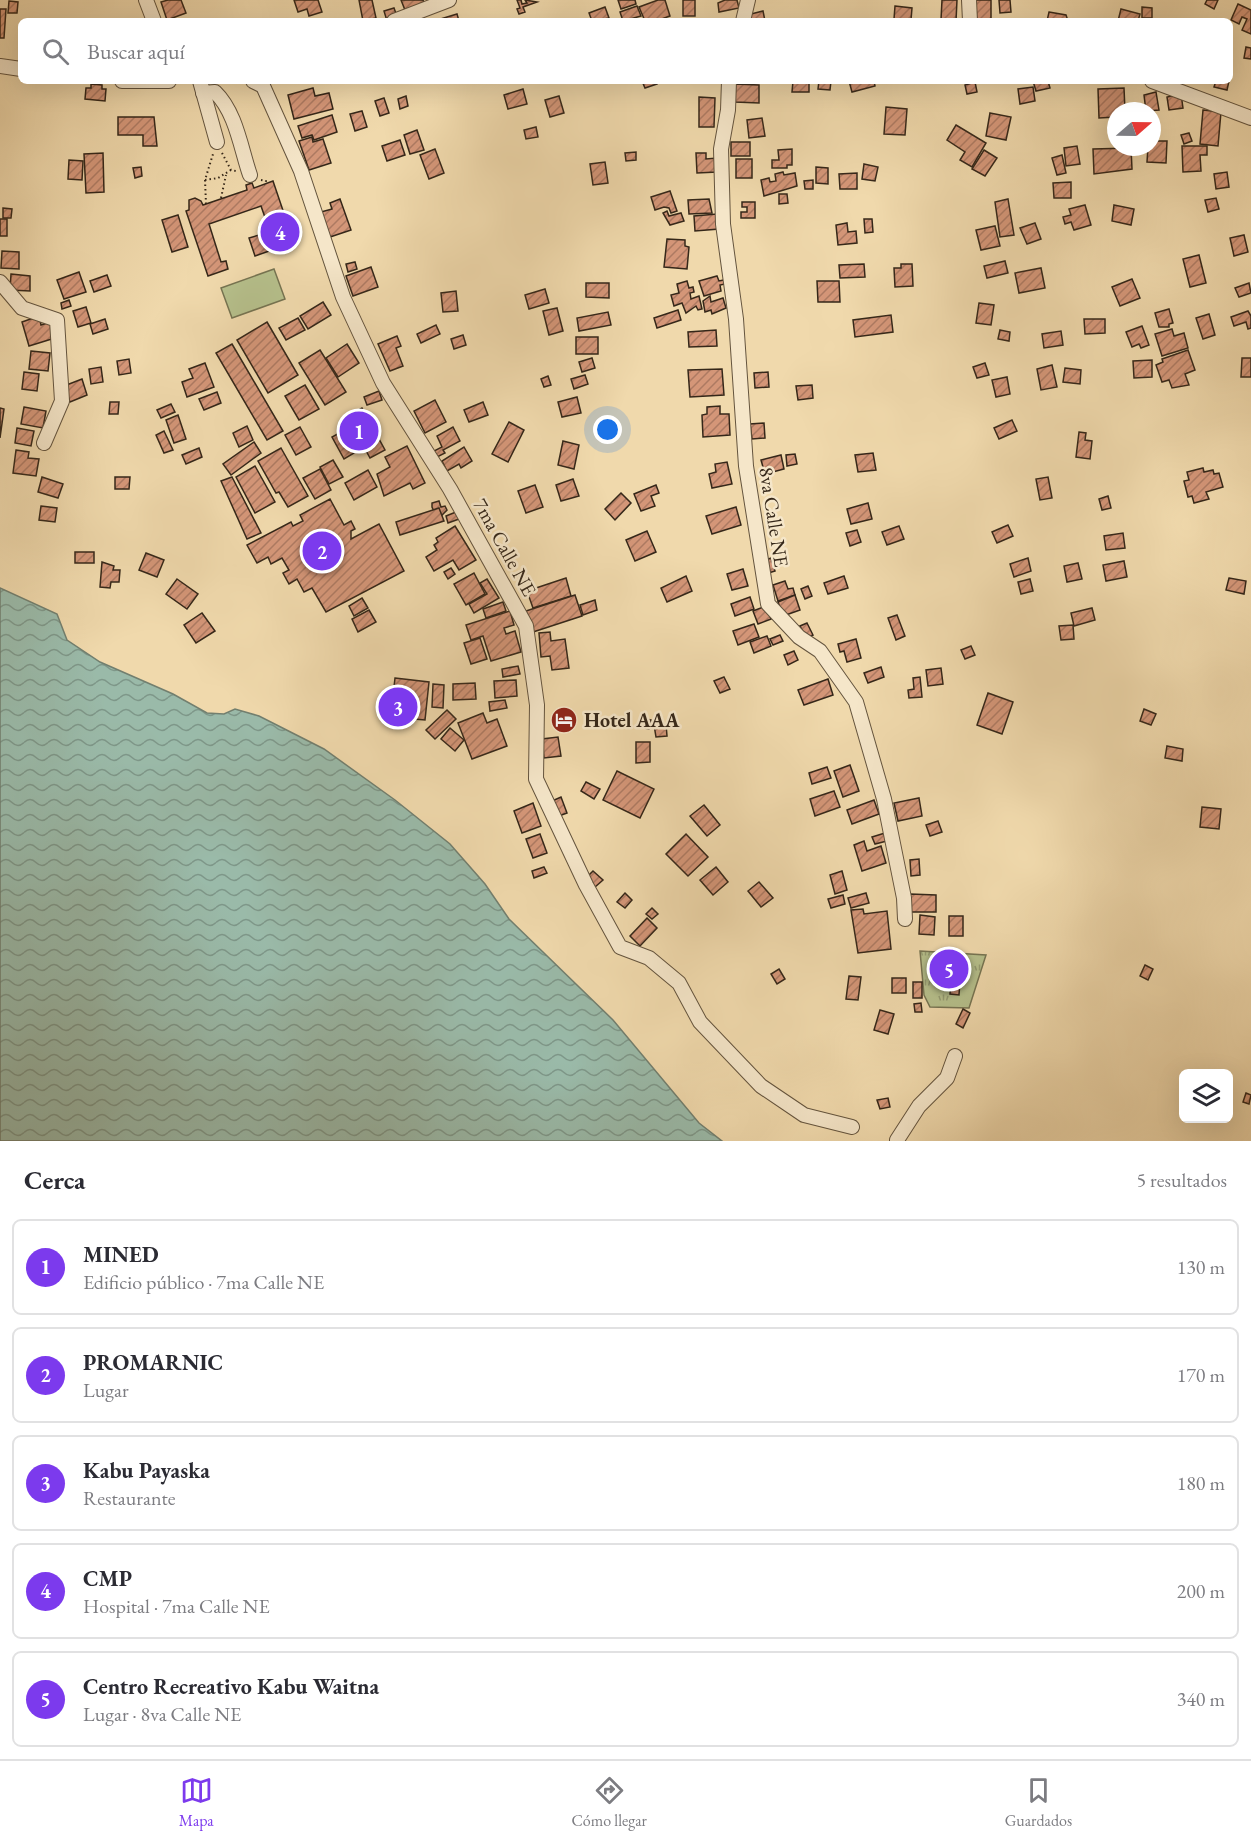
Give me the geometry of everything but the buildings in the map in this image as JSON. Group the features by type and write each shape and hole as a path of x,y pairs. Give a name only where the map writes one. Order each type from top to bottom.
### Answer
{"street":[{"path":"147,0 153,18"},
{"path":"402,18 450,0"},
{"path":"744,18 748,0"},
{"path":"969,0 970,18"},
{"path":"0,66 18,69"},
{"name":"7ma Calle NE","path":"261,84 301,171 343,297 383,383 450,489 526,626 537,705 536,779 586,885 620,947 649,958 672,976 679,983 700,1022 760,1086 804,1115 852,1127"},
{"name":"8va Calle NE","path":"729,84 728,110 721,149 723,224 736,319 746,466 768,604 799,637 820,651 856,702 884,799 904,898 905,919"},
{"path":"1160,84 1251,118"},
{"path":"202,87 217,142"},
{"path":"202,87 215,92 222,98 250,175"},
{"path":"0,282 22,308 57,320 62,401 44,443"},
{"path":"897,1140 919,1106 947,1078 955,1056"}],"path":[{"path":"206,204 205,180 217,142"},
{"path":"220,198 226,175 231,170"},
{"path":"205,180 226,175"}],"green space":[{"path":"274,269 285,299 232,318 221,288"},
{"path":"920,951 986,955 969,1008 930,1007 924,995"}],"water":[{"path":"0,588 57,614 67,640 100,662 173,694 207,713 224,714 235,709 259,716 324,749 395,800 450,844 485,884 509,919 613,1020 699,1123 722,1141 0,1141"}],"place":[{"name":"CMP","path":"280,232"},
{"name":"MINED","path":"359,431"},
{"name":"PROMARNIC","path":"322,551"},
{"name":"Kabu Payaska","path":"398,707"},
{"name":"Hotel AAA","path":"564,720"},
{"name":"Centro Recreativo Kabu Waitna","path":"949,969"}]}
